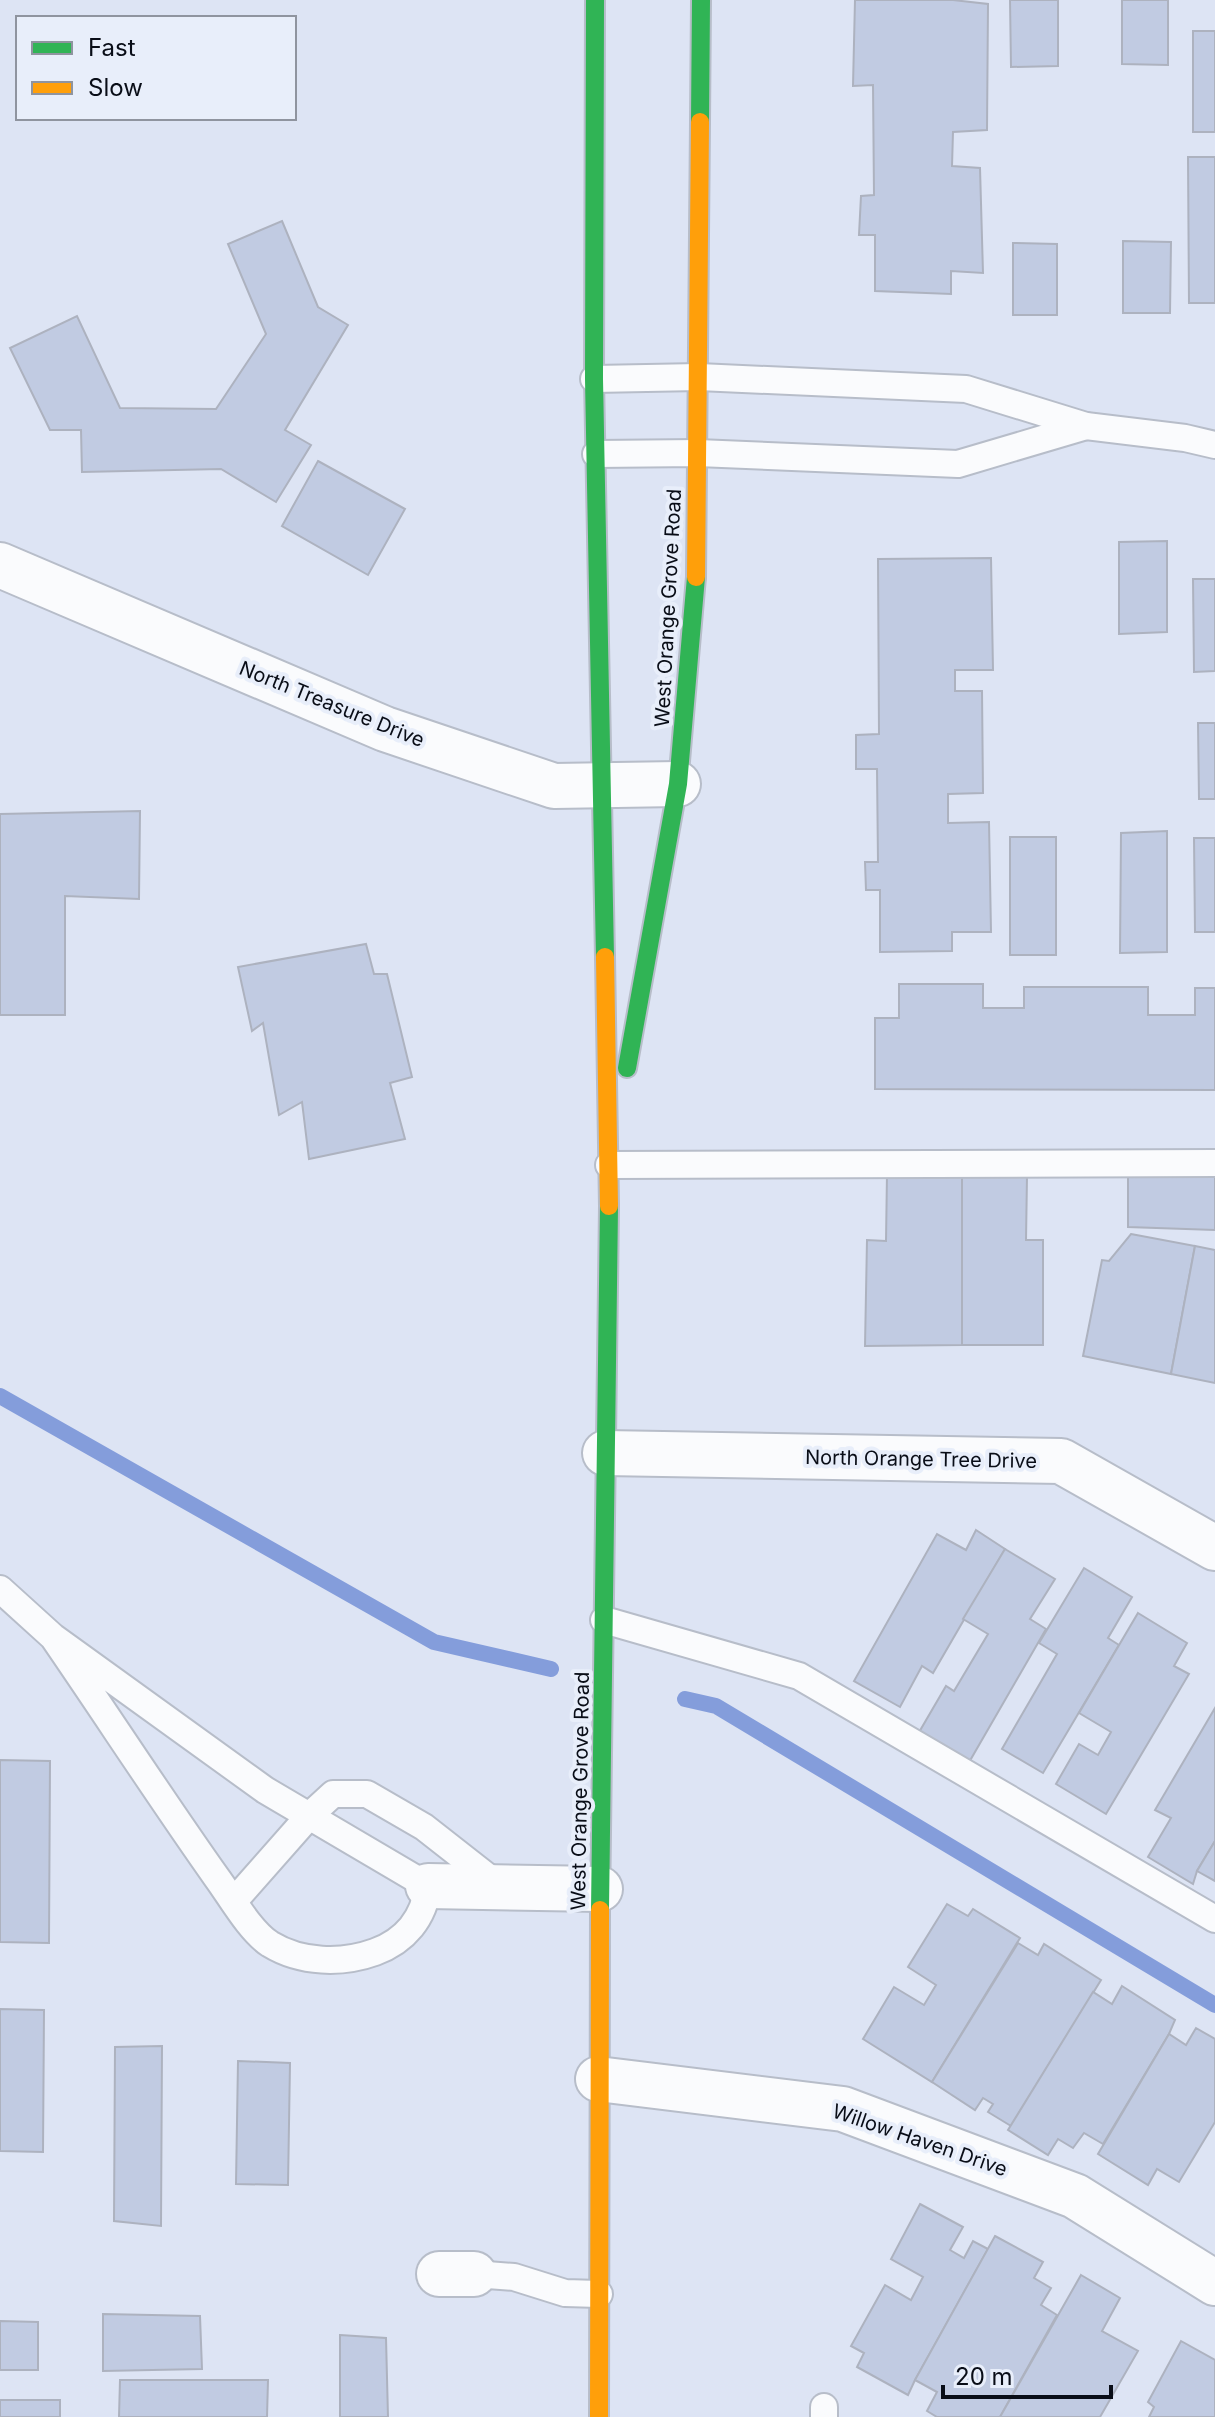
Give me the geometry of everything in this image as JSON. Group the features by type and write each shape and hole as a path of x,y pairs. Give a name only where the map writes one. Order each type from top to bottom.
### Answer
{"main road":[{"name":"West Orange Grove Road","path":"595,0 594,379 609,1165 598,2079 599,2417"},
{"name":"West Orange Grove Road","path":"609,1165 678,784 697,563 701,0"}],"street":[{"name":"North Treasure Drive","path":"0,565 385,729 554,786 678,784"},
{"name":"North Orange Tree Drive","path":"605,1453 1061,1461 1215,1548"},
{"path":"428,1886 600,1889"},
{"name":"Willow Haven Drive","path":"598,2079 843,2109 1075,2196 1215,2283"}],"lane":[{"path":"594,379 699,377 966,389 1086,426 1185,438 1215,445"},
{"path":"596,454 698,453 958,464 1086,426"},
{"path":"609,1165 1215,1163"},
{"path":"0,1589 53,1637 265,1790 428,1886 426,1901 412,1928 390,1947 362,1957 339,1960 287,1953 267,1942 234,1901 53,1637"},
{"path":"604,1620 799,1676 1215,1919"},
{"path":"234,1901 309,1816 333,1794 367,1794 424,1827 501,1887"},
{"path":"457,2274 514,2277 565,2293 599,2294"}],"building":[{"path":"855,0 953,0 988,4 987,130 953,132 952,166 980,168 983,273 951,271 951,294 875,291 875,235 859,235 861,196 874,195 873,85 853,86"},
{"path":"1010,0 1058,0 1058,66 1011,67"},
{"path":"1122,0 1168,0 1168,65 1122,64"},
{"path":"1193,31 1215,31 1215,132 1193,132"},
{"path":"1188,157 1215,157 1215,303 1189,303"},
{"path":"282,221 318,307 348,325 285,430 311,445 276,502 221,469 82,472 81,430 50,430 10,348 77,316 120,408 216,409 266,334 228,244"},
{"path":"1123,241 1171,242 1170,313 1123,313"},
{"path":"1013,243 1057,244 1057,315 1013,315"},
{"path":"318,461 405,509 368,575 282,526"},
{"path":"1167,541 1167,632 1119,634 1119,542"},
{"path":"991,558 993,670 955,670 955,691 982,691 983,793 948,794 948,823 989,822 991,932 952,932 952,951 880,952 880,890 866,890 865,862 878,862 877,769 856,769 856,735 879,734 878,559"},
{"path":"1193,579 1215,579 1215,671 1194,672"},
{"path":"1198,723 1215,723 1215,799 1199,799"},
{"path":"140,811 139,899 65,896 65,1015 0,1015 0,814"},
{"path":"1167,831 1167,952 1120,953 1121,833"},
{"path":"1010,837 1056,837 1056,955 1010,955"},
{"path":"1194,838 1215,838 1215,932 1195,932"},
{"path":"366,944 374,974 387,974 412,1077 390,1083 405,1139 309,1159 302,1102 279,1115 263,1023 252,1031 238,967"},
{"path":"899,984 983,984 983,1008 1024,1008 1024,987 1148,987 1148,1015 1195,1015 1195,988 1215,988 1215,1090 875,1089 875,1018 899,1018"},
{"path":"1128,1172 1215,1174 1215,1230 1128,1227"},
{"path":"887,1174 962,1175 962,1345 865,1346 867,1240 886,1241"},
{"path":"962,1175 1027,1176 1026,1240 1043,1240 1043,1345 962,1345"},
{"path":"1131,1234 1195,1246 1171,1374 1083,1356 1102,1260 1109,1261"},
{"path":"1195,1246 1215,1250 1215,1383 1171,1374"},
{"path":"976,1530 1005,1549 933,1673 922,1666 900,1707 854,1681 937,1534 966,1550"},
{"path":"1005,1549 1055,1579 1030,1619 1046,1629 968,1764 918,1734 946,1686 954,1691 988,1634 963,1619"},
{"path":"1084,1568 1132,1597 1108,1638 1119,1645 1043,1773 1002,1749 1057,1654 1039,1643"},
{"path":"1138,1613 1187,1643 1174,1666 1189,1674 1106,1814 1056,1784 1079,1744 1098,1755 1111,1732 1079,1713"},
{"path":"1215,1708 1215,1841 1193,1884 1148,1857 1171,1818 1155,1810"},
{"path":"0,1760 50,1761 49,1943 0,1942"},
{"path":"1215,1841 1215,1881 1197,1871"},
{"path":"947,1904 968,1916 973,1909 1020,1938 932,2082 863,2039 894,1987 924,2005 936,1985 908,1967"},
{"path":"1018,1943 1038,1955 1044,1944 1101,1980 1011,2126 988,2112 993,2104 983,2098 975,2110 932,2082"},
{"path":"1122,1986 1175,2020 1169,2034 1103,2144 1084,2133 1073,2148 1058,2139 1048,2155 1008,2130 1093,1992 1112,2004"},
{"path":"0,2009 44,2010 43,2152 0,2151"},
{"path":"1196,2028 1215,2039 1215,2122 1179,2182 1157,2169 1148,2185 1098,2154 1169,2034 1186,2045"},
{"path":"162,2046 161,2226 114,2221 115,2047"},
{"path":"238,2061 290,2063 288,2185 236,2184"},
{"path":"920,2204 963,2227 950,2250 964,2258 973,2241 988,2249 908,2395 857,2367 864,2353 851,2346 885,2285 911,2300 923,2277 891,2259"},
{"path":"995,2236 1043,2262 1034,2278 1051,2288 1041,2305 1057,2315 1000,2417 937,2417 927,2411 937,2392 915,2380"},
{"path":"1081,2275 1120,2298 1102,2331 1138,2351 1100,2417 1000,2417"},
{"path":"103,2314 200,2316 202,2369 103,2371"},
{"path":"0,2321 38,2322 38,2370 0,2370"},
{"path":"340,2335 386,2338 388,2417 340,2417"},
{"path":"1181,2341 1215,2360 1215,2417 1149,2417 1154,2407 1148,2402"},
{"path":"120,2380 268,2380 267,2417 119,2417"},
{"path":"0,2400 60,2400 60,2417 0,2417"}],"waterway":[{"path":"0,1396 434,1642 551,1669"},
{"path":"685,1699 716,1706 1215,2005"}],"traffic: fast":[{"path":"595,0 594,379 605,957"},
{"path":"700,122 701,0"},
{"path":"627,1068 678,784 696,577"},
{"path":"600,1910 609,1206"}],"traffic: slow":[{"path":"696,577 700,122"},
{"path":"605,957 609,1206"},
{"path":"599,2417 600,1910"}]}
